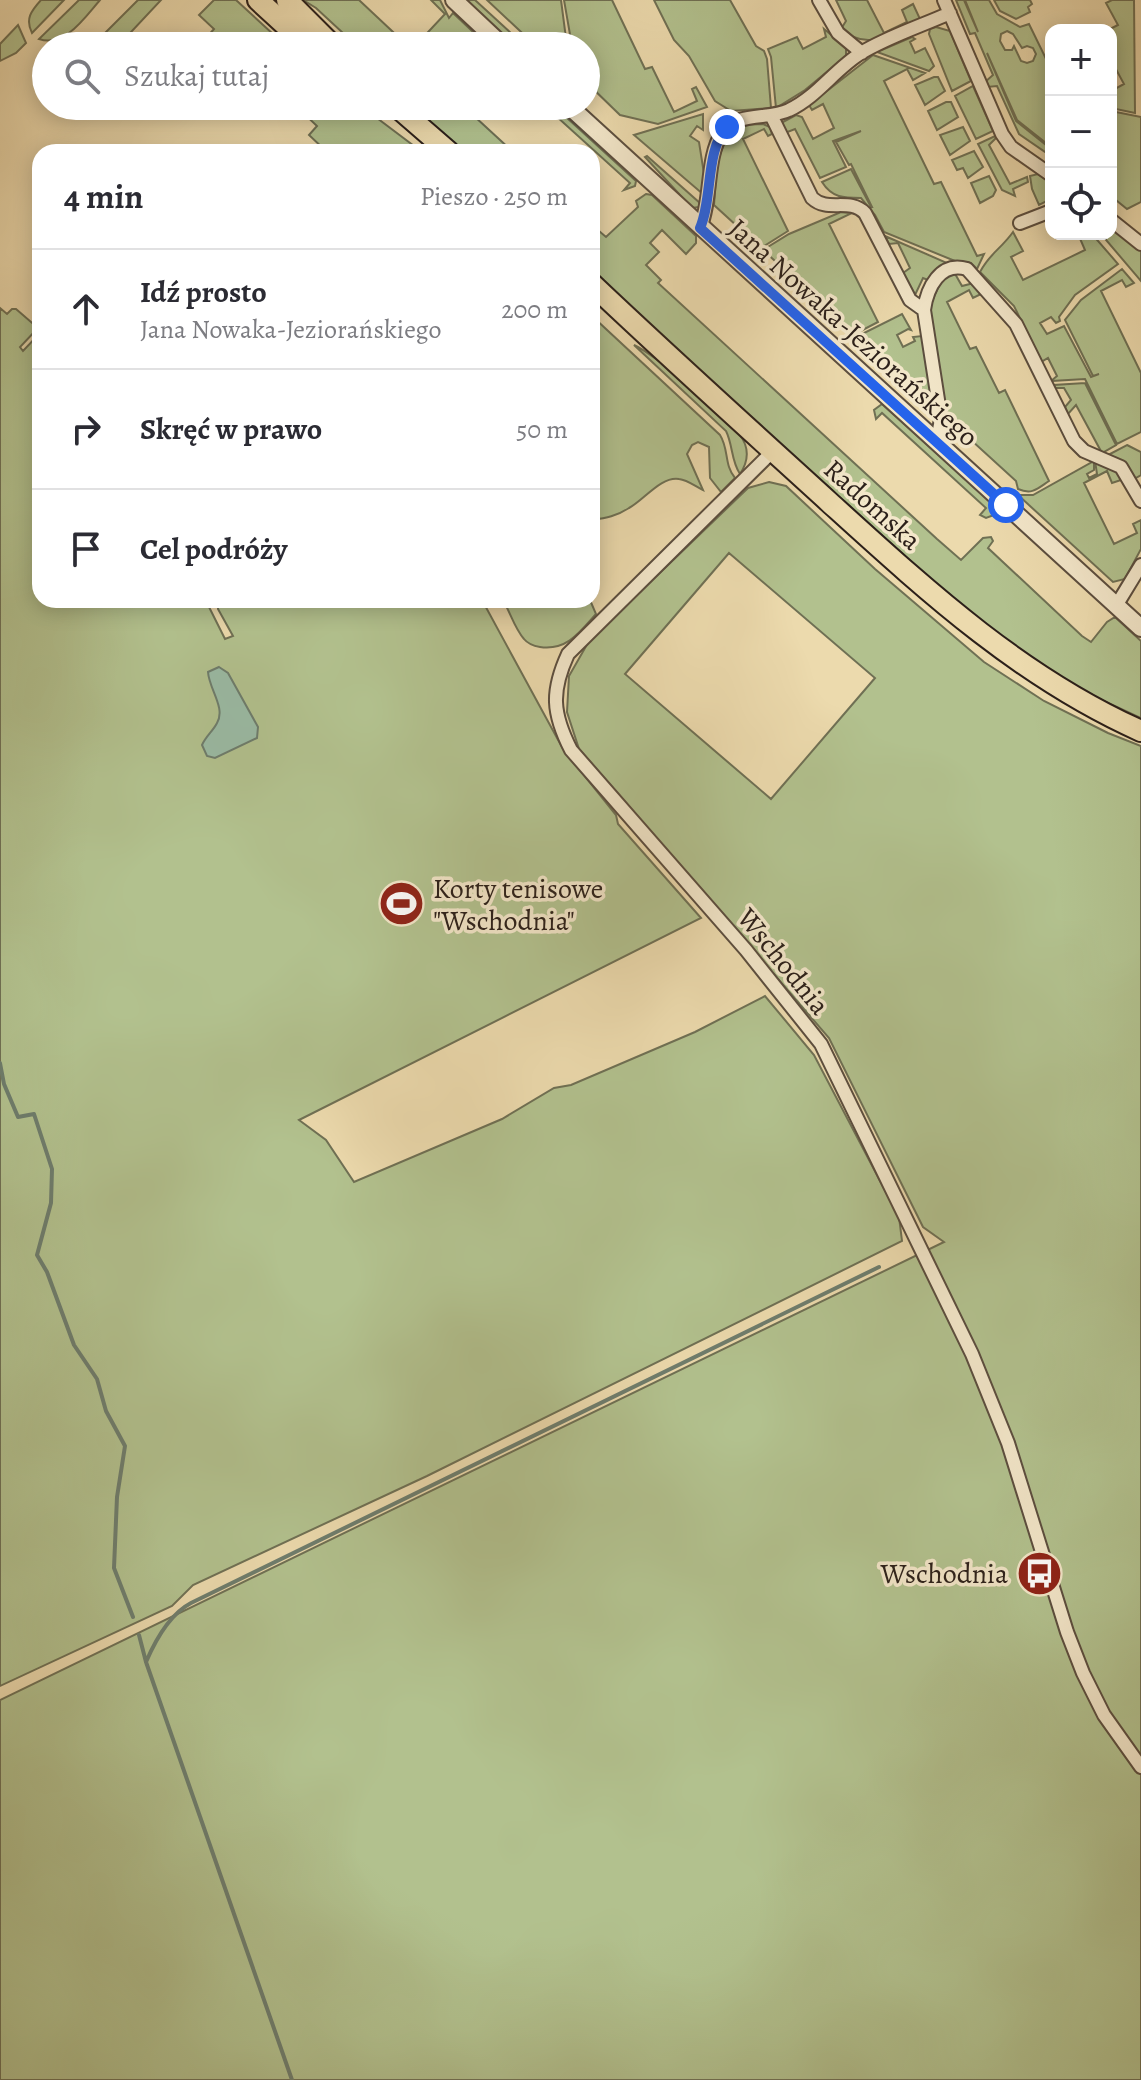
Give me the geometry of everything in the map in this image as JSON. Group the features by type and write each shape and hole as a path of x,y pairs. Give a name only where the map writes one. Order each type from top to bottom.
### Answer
{"main road":[{"path":"258,0 293,32"},
{"path":"287,0 319,32"},
{"path":"412,120 440,144"},
{"name":"Radomska","path":"600,291 972,628 1053,685 1141,731"}],"street":[{"path":"454,0 488,32"},
{"path":"819,0 838,33 862,53"},
{"path":"944,0 1002,134 1011,147 1045,171"},
{"path":"700,228 708,204 716,148 722,132 739,121 784,112 802,103 862,53 950,13"},
{"path":"771,115 812,198 819,204 859,207 910,300 924,310"},
{"name":"Jana Nowaka-Jeziorańskiego","path":"584,120 1141,628"},
{"path":"1020,223 1045,213"},
{"path":"1117,225 1141,244"},
{"path":"937,441 941,419 924,310 929,287 942,273 953,267 967,269 1016,324 1080,448 1121,467 1141,501"},
{"name":"Wschodnia","path":"773,451 568,654 557,683 555,707 560,729 571,750 746,950 821,1044 972,1354 1025,1491 1067,1632 1083,1673 1104,1715 1141,1767"},
{"path":"1116,606 1141,565"}],"shaded area":[{"path":"41,0 64,0 32,33 29,23 34,8"},
{"path":"79,0 100,0 70,32 46,32"},
{"path":"138,0 161,0 131,32 106,32"},
{"path":"214,0 236,0 271,32 211,32 214,29 199,15"},
{"path":"303,0 359,0 393,32 342,32"},
{"path":"431,0 440,0 449,18 453,13 473,32 428,32 445,14"},
{"path":"465,0 475,0 510,32 499,32"},
{"path":"487,0 561,0 565,32 521,32"},
{"path":"564,0 612,0 645,69 652,67 674,112 697,101 692,89 696,87 707,107 658,124 620,115 600,96 600,32 570,32"},
{"path":"654,0 730,0 756,46 764,51 771,108 731,111 715,101 689,56 674,40"},
{"path":"836,0 867,0 884,33 907,22 902,10 913,4 920,19 889,36 860,39 841,29 846,21"},
{"path":"956,0 964,0 978,32 965,0 989,0 997,14 1020,27 1029,24 1045,57 1045,142 1017,120 987,53 1016,121 1045,144 1045,152 1019,134 997,86 987,87 985,82 993,75 975,33 970,34","holes":["1007,31 1013,34 1022,48 1033,48 1036,54 1033,61 1021,61 1014,46 1012,50 1005,50 1000,41 1001,34"]},
{"path":"994,0 1030,0 1032,4 1028,7 1030,12 1016,19 1000,11"},
{"path":"1134,0 1135,113 1117,109 1117,88 1124,84 1117,71 1118,25 1106,3"},
{"path":"18,25 26,43 16,53 0,61 0,44"},
{"path":"936,27 950,31 971,81 952,91 929,34 930,29"},
{"path":"824,29 846,47 846,56 805,90 776,108 768,49 797,37 803,49 826,37"},
{"path":"912,37 915,39 910,42 915,53 925,48 934,66 929,71 877,52"},
{"path":"873,55 925,73 913,80 907,69 884,81 934,184 941,182 977,256 984,254 977,269 971,263 955,261 884,232 861,198 839,196 826,187 822,182 851,169 872,207 851,164 836,142 861,131 833,141 846,167 820,178 795,129 785,133 781,123 796,115 802,117 813,139 834,128 823,104 812,110 809,105"},
{"path":"938,77 945,91 925,105 915,85"},
{"path":"973,86 993,131 976,139 955,96"},
{"path":"951,102 958,117 937,130 928,111"},
{"path":"1117,112 1141,117 1141,202 1127,209 1117,201"},
{"path":"703,114 703,130 697,126 690,136 699,142 705,180 704,195 634,135"},
{"path":"311,120 380,120 411,144 319,144 309,135 317,126"},
{"path":"427,120 478,120 504,144 452,144"},
{"path":"560,120 569,120 596,144 587,144"},
{"path":"763,124 770,127 772,134 768,136 764,129 743,139 788,231 761,248 714,205 719,160 727,138 744,126"},
{"path":"963,127 970,141 950,155 940,135"},
{"path":"995,136 989,145 1010,184 1027,177 1028,182 1013,189 1015,196 1002,190 978,144"},
{"path":"600,148 636,181 635,186 624,190 630,183 600,156"},
{"path":"974,151 983,167 968,178 963,168 957,170 952,160"},
{"path":"647,156 701,204 699,207 692,208"},
{"path":"1038,174 1045,179 1045,202 1039,205 1032,189 1030,176"},
{"path":"989,176 996,190 993,196 980,203 971,183"},
{"path":"646,194 652,195 696,236 696,243 686,254 662,230 650,243 659,252 646,265 661,280 658,283 961,560 983,538 991,537 993,541 988,548 1082,636 1091,642 1115,617 1141,641 1141,718 1078,689 1023,654 948,595 600,280 600,232 606,237 638,207 636,201"},
{"path":"841,212 852,213 829,224 878,322 855,334 763,250 789,234"},
{"path":"1013,232 1023,251 1011,257 1023,280 1085,250 1081,240 1097,240 1118,264 1075,295 1059,317 1060,321 1056,323 1051,317 1040,323 1047,334 1064,326 1091,377 1099,374 1093,376 1065,320 1081,300 1122,269 1134,283 1126,287 1122,280 1101,291 1141,373 1141,432 1117,444 1085,379 1051,381 1057,376 1048,358 1041,362 1014,306 980,272"},
{"path":"1117,233 1141,251 1141,281 1106,240 1117,240"},
{"path":"885,236 947,263 936,269 928,280 923,278 915,295 903,273 910,268 898,243 889,244"},
{"path":"954,272 962,286 974,283 981,294 973,298 969,290 947,302 970,349 976,347 999,393 1005,390 1049,481 1034,490 1018,489 1016,481 948,419 928,310 942,279"},
{"path":"0,308 7,314 16,309 32,323 32,334 20,347 23,351 32,341 32,608 210,608 225,639 233,636 218,608 486,608 563,749 616,815 618,824 701,918 299,1120 326,1140 354,1182 502,1119 554,1088 571,1085 695,1032 765,996 814,1055 899,1217 902,1241 427,1476 193,1585 172,1606 0,1686"},
{"path":"902,314 911,330 897,335 903,347 915,341 913,337 922,336 934,406 858,336"},
{"path":"600,323 720,435 735,478 721,492 710,478 709,447 698,442 687,454 703,490 686,481 672,479 625,511 600,518"},
{"path":"634,345 695,390 739,434 747,452 740,474 726,431"},
{"path":"1085,383 1116,445 1102,453 1076,405 1068,414 1065,407 1071,400 1064,388 1055,388 1054,385"},
{"path":"882,404 995,506 994,515 986,518 980,515 986,508 882,413 876,419 874,410"},
{"path":"1127,445 1141,452 1141,475 1134,479 1108,455"},
{"path":"1094,461 1094,470 1087,474 1089,478 1097,474 1095,461 1116,469 1124,479 1112,483 1107,471 1084,483 1114,544 1137,533 1133,524 1141,520 1141,549 1125,579 1113,582 1018,495 1033,495"},
{"path":"769,482 786,486 875,569 984,662 1044,701 1141,746 1141,2080 0,2080 0,1700 944,1242 923,1227 829,1038 579,749 567,712 569,676 589,641 748,488","holes":["729,553 875,678 771,799 625,674"]},
{"path":"507,608 593,608 596,614 578,633 558,646 540,647 529,643"},
{"path":"219,667 228,673 258,727 257,738 215,758 207,756 202,745 219,717 208,672"}],"waterway":[{"path":"0,1063 4,1084 18,1117 34,1114 52,1169 51,1203 37,1255 47,1272 74,1345 97,1379 106,1411 125,1446 117,1497 114,1568 133,1617"},
{"path":"146,1662 170,1621 191,1603 879,1267"},
{"path":"139,1635 292,2080"}],"place":[{"name":"Korty tenisowe \"Wschodnia\"","path":"402,904"},
{"name":"Wschodnia","path":"1039,1573"}],"route":[{"path":"727,127 718,140 708,204 700,228 1006,505"}]}
